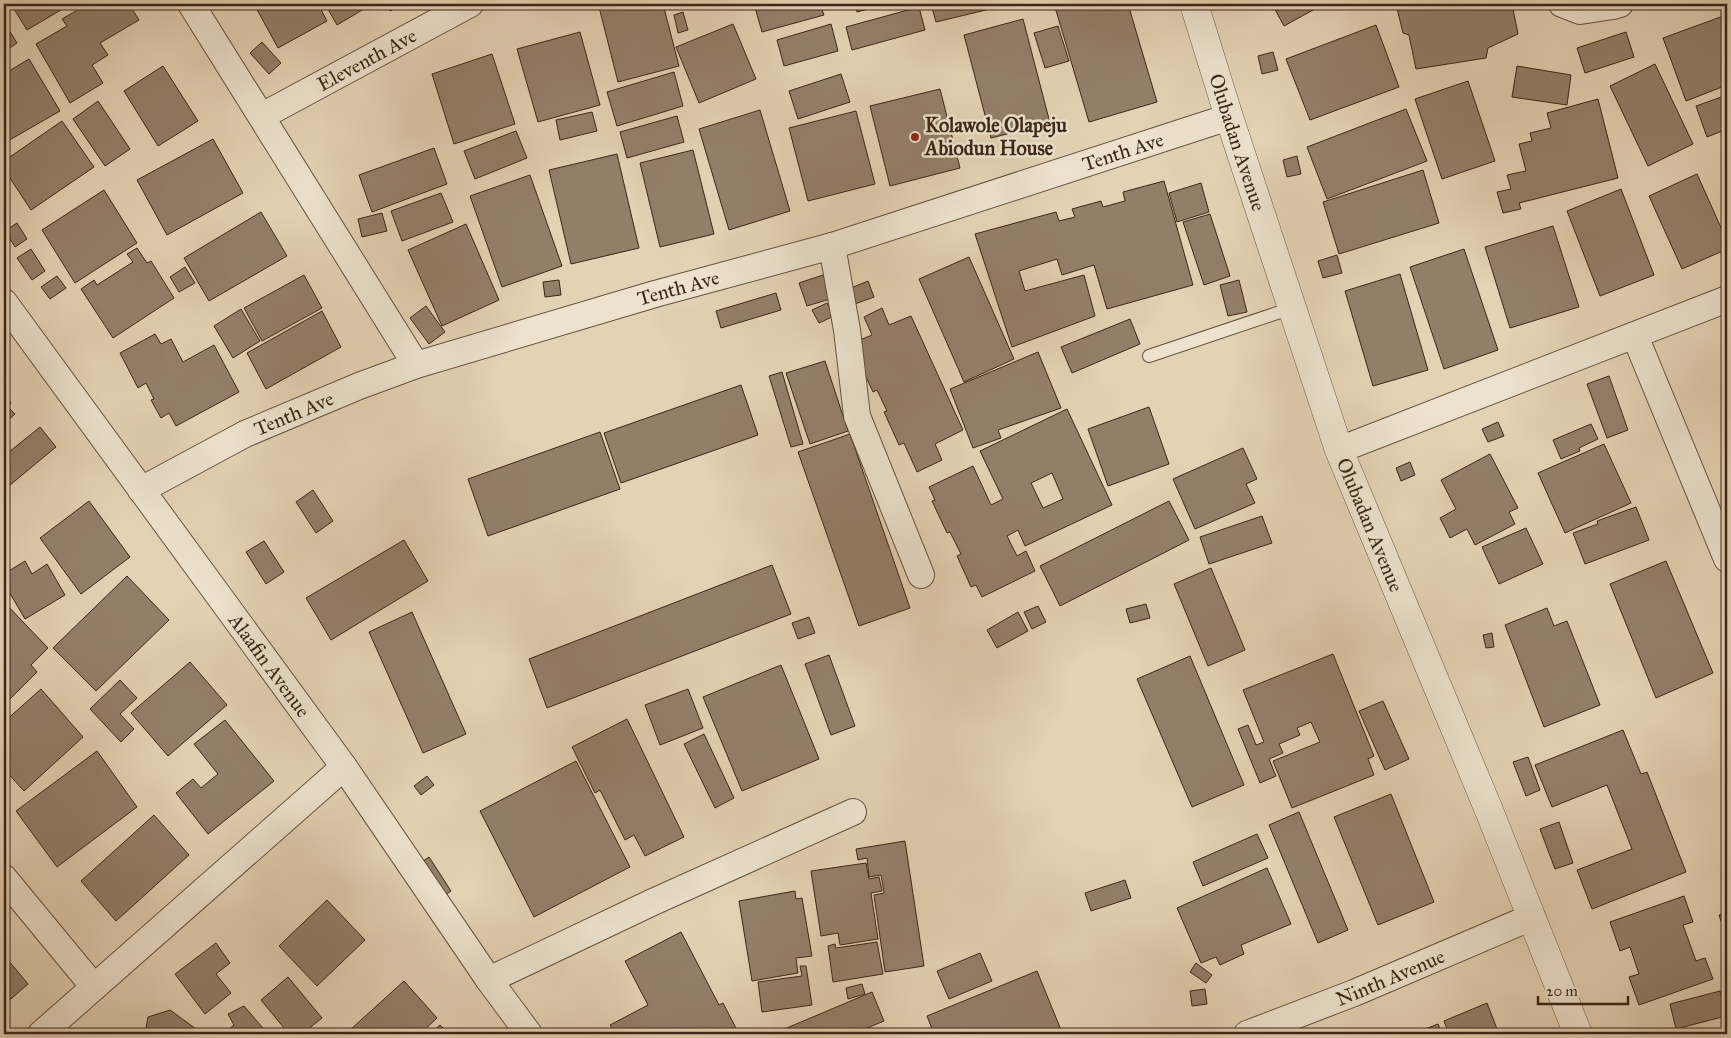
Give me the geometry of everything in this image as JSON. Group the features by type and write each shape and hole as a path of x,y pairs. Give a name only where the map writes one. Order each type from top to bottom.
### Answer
{"street":[{"path":"191,4 416,365"},
{"name":"Eleventh Ave","path":"262,116 470,4"},
{"name":"Olubadan Avenue","path":"1194,4 1339,450 1532,917 1578,1034"},
{"path":"1562,4 1580,12 1620,4"},
{"name":"Tenth Ave","path":"141,490 245,434 359,386 416,365 654,294 832,246 1230,118"},
{"path":"832,246 848,330 857,416 921,575"},
{"path":"1339,450 1727,299"},
{"name":"Alaafin Avenue","path":"4,302 344,768 489,980 529,1034"},
{"path":"1635,336 1727,559"},
{"path":"41,1034 344,768"},
{"path":"489,980 653,902 853,812"},
{"path":"4,878 94,986"},
{"name":"Ninth Avenue","path":"1246,1034 1354,994 1532,917"}],"lane":[{"path":"1149,356 1292,308"}],"building":[{"path":"11,4 71,4 27,30"},
{"path":"88,4 129,4 139,20 100,43 108,55 92,65 103,83 70,103 36,44 67,26 62,19"},
{"path":"254,4 318,4 327,21 278,48"},
{"path":"325,4 368,4 369,6 337,25"},
{"path":"387,4 403,4 390,11"},
{"path":"610,4 663,4 679,66 618,82 599,7"},
{"path":"754,4 820,4 824,15 762,32"},
{"path":"855,4 887,4 857,12"},
{"path":"931,4 1011,4 936,22"},
{"path":"1067,4 1128,4 1157,102 1089,122 1055,7"},
{"path":"1272,4 1324,4 1284,26"},
{"path":"1396,4 1512,4 1518,34 1488,48 1486,58 1416,69 1409,35 1403,33"},
{"path":"919,7 925,30 852,50 846,27"},
{"path":"683,12 688,30 678,33 674,15"},
{"path":"1726,15 1727,85 1686,101 1663,38"},
{"path":"1023,19 1050,123 991,138 964,35"},
{"path":"4,22 17,43 4,52"},
{"path":"733,24 756,79 699,103 676,47"},
{"path":"831,24 838,51 784,66 777,40"},
{"path":"1376,25 1399,87 1310,120 1286,59"},
{"path":"1058,26 1069,61 1045,68 1034,33"},
{"path":"580,32 600,105 538,122 517,49"},
{"path":"1626,32 1634,57 1585,73 1577,48"},
{"path":"262,42 281,63 269,74 250,53"},
{"path":"1273,52 1278,70 1262,74 1258,56"},
{"path":"492,54 515,124 454,144 432,74"},
{"path":"29,59 60,111 6,142 4,137 4,74"},
{"path":"1655,64 1693,144 1648,166 1610,86"},
{"path":"163,66 198,121 158,146 124,91"},
{"path":"1517,66 1571,75 1567,105 1512,97"},
{"path":"674,72 683,106 617,126 607,92"},
{"path":"841,74 850,102 798,119 789,91"},
{"path":"1468,81 1495,161 1442,179 1415,99"},
{"name":"Kolawole Olapeju Abiodun House","path":"940,89 960,168 890,186 870,106"},
{"path":"1727,95 1727,129 1707,137 1696,106"},
{"path":"1598,99 1618,178 1519,203 1521,209 1503,213 1497,192 1511,189 1507,175 1526,171 1519,144 1532,141 1530,133 1551,128 1547,113"},
{"path":"98,101 130,149 105,166 73,119"},
{"path":"1406,109 1427,161 1327,199 1307,147"},
{"path":"760,110 790,211 729,230 699,129"},
{"path":"856,111 875,184 808,201 789,128"},
{"path":"592,112 597,131 560,140 556,120"},
{"path":"677,116 684,142 627,158 620,132"},
{"path":"62,121 94,167 31,210 4,169 4,161"},
{"path":"516,131 527,158 475,179 464,151"},
{"path":"213,139 243,193 167,235 137,180"},
{"path":"434,148 447,184 372,212 359,175"},
{"path":"693,150 714,234 660,247 640,163"},
{"path":"617,154 639,248 571,264 549,170"},
{"path":"1297,156 1301,174 1287,177 1283,160"},
{"path":"1423,170 1439,223 1339,254 1323,202"},
{"path":"1697,174 1727,241 1727,249 1682,269 1649,196"},
{"path":"530,175 562,266 502,287 470,196"},
{"path":"1164,181 1193,285 1107,309 1094,265 1062,275 1057,259 1019,271 1025,291 1084,275 1095,316 1012,347 975,234 1056,212 1059,221 1075,217 1072,209 1101,201 1103,207 1125,201 1123,192"},
{"path":"1201,183 1209,212 1177,222 1169,193"},
{"path":"1621,189 1654,275 1600,296 1567,211"},
{"path":"104,190 137,243 75,283 42,230"},
{"path":"441,193 453,222 402,241 391,211"},
{"path":"261,212 287,256 209,301 184,258"},
{"path":"382,213 387,231 362,237 358,219"},
{"path":"1210,214 1230,276 1204,285 1183,222"},
{"path":"17,223 27,239 15,247 5,231"},
{"path":"466,224 499,300 442,326 408,250"},
{"path":"1553,226 1579,307 1510,328 1485,247"},
{"path":"137,248 147,263 151,261 174,298 113,338 81,289 94,280 97,285 133,262 127,254"},
{"path":"31,249 45,271 32,280 17,258"},
{"path":"1464,249 1498,350 1444,369 1410,267"},
{"path":"1337,255 1342,273 1323,278 1318,261"},
{"path":"969,257 1014,359 964,382 919,279"},
{"path":"185,267 195,283 179,292 170,277"},
{"path":"832,272 840,296 807,306 799,283"},
{"path":"1400,274 1428,370 1373,386 1345,291"},
{"path":"304,275 322,308 262,341 244,308"},
{"path":"57,276 66,288 50,299 41,287"},
{"path":"559,280 561,295 545,297 543,282"},
{"path":"1239,280 1247,312 1228,316 1220,285"},
{"path":"868,281 874,297 852,305 846,290"},
{"path":"776,293 781,310 721,328 716,311"},
{"path":"827,303 834,316 819,323 812,310"},
{"path":"426,306 445,332 429,344 410,318"},
{"path":"882,308 889,325 911,316 963,430 935,444 942,460 917,472 904,443 899,445 884,412 887,411 877,390 873,392 858,359 855,342 872,335 864,317"},
{"path":"241,309 260,341 233,358 214,326"},
{"path":"322,311 341,347 266,389 247,353"},
{"path":"1130,319 1140,344 1072,373 1061,347"},
{"path":"155,334 161,344 171,339 183,362 214,345 239,392 176,426 169,413 161,418 151,400 154,399 146,383 138,388 120,353"},
{"path":"1038,352 1061,408 998,430 1001,438 973,448 950,389"},
{"path":"825,361 848,431 810,444 786,373"},
{"path":"782,372 803,444 791,447 769,376"},
{"path":"1609,376 1628,430 1607,438 1587,384"},
{"path":"741,385 758,435 621,483 604,433"},
{"path":"4,395 11,403 7,406 15,414 4,424"},
{"path":"1149,407 1169,464 1108,486 1088,429"},
{"path":"1067,409 1112,505 1025,546 1018,530 1007,536 1017,556 1026,551 1035,571 982,597 976,585 971,587 957,556 961,554 950,532 947,533 932,501 935,500 929,487 973,466 991,505 1003,499 980,451","holes":["1052,473 1063,499 1043,508 1031,483"]},
{"path":"1498,422 1504,436 1488,442 1482,429"},
{"path":"1591,424 1598,439 1579,448 1580,451 1561,459 1553,440"},
{"path":"40,427 56,447 4,490 4,456"},
{"path":"600,432 620,489 488,536 468,479"},
{"path":"850,434 910,608 859,626 798,452"},
{"path":"1604,444 1631,503 1565,533 1538,473"},
{"path":"1243,448 1257,479 1246,484 1255,503 1195,529 1173,479"},
{"path":"1490,454 1518,508 1509,512 1515,524 1475,545 1467,529 1450,538 1440,518 1456,509 1441,480"},
{"path":"1410,462 1415,475 1401,481 1396,468"},
{"path":"313,490 333,521 316,533 296,502"},
{"path":"89,501 130,557 81,594 40,538"},
{"path":"1169,501 1189,540 1060,606 1040,566"},
{"path":"1636,507 1649,540 1585,564 1573,533 1598,524 1597,521"},
{"path":"1262,516 1272,543 1209,564 1200,537"},
{"path":"1526,528 1543,564 1499,584 1482,547"},
{"path":"404,540 428,581 331,640 306,598"},
{"path":"264,541 284,572 266,584 246,552"},
{"path":"25,561 32,574 47,564 65,595 25,619 4,583 4,574"},
{"path":"1666,561 1713,673 1656,698 1610,584"},
{"path":"772,565 791,614 547,708 529,659"},
{"path":"1211,568 1245,650 1208,666 1174,584"},
{"path":"127,576 169,620 96,691 53,648"},
{"path":"4,602 48,648 31,665 37,672 4,705"},
{"path":"1146,604 1150,618 1130,623 1126,609"},
{"path":"1038,606 1046,622 1032,629 1024,612"},
{"path":"1547,608 1554,626 1567,621 1600,705 1544,727 1505,625"},
{"path":"412,612 466,734 423,753 369,632"},
{"path":"1018,612 1028,631 997,648 987,630"},
{"path":"809,617 815,633 798,639 792,623"},
{"path":"1492,633 1494,647 1486,648 1483,635"},
{"path":"1333,654 1374,756 1368,759 1374,775 1292,808 1273,761 1320,742 1311,722 1297,728 1300,735 1279,744 1283,753 1269,759 1276,776 1260,783 1238,729 1248,725 1256,745 1264,742 1243,690"},
{"path":"829,655 855,726 831,735 805,664"},
{"path":"1190,656 1244,785 1192,807 1137,679"},
{"path":"190,662 227,705 168,756 131,713"},
{"path":"781,665 819,759 742,791 703,697"},
{"path":"120,680 137,698 120,714 134,729 121,742 90,709"},
{"path":"41,689 83,737 24,791 4,769 4,722"},
{"path":"688,689 703,728 660,745 645,705"},
{"path":"1383,701 1409,759 1385,770 1359,711"},
{"path":"627,719 684,837 645,856 634,835 625,840 600,790 595,793 572,747"},
{"path":"225,720 274,781 208,834 176,793 193,779 201,788 218,774 194,744"},
{"path":"1623,730 1641,774 1647,772 1686,872 1592,909 1577,870 1632,849 1607,785 1552,807 1535,765"},
{"path":"704,734 734,798 715,808 684,744"},
{"path":"97,751 137,807 57,867 16,811"},
{"path":"1528,757 1540,790 1526,796 1513,762"},
{"path":"576,761 630,867 534,917 480,811"},
{"path":"427,776 434,785 421,795 414,786"},
{"path":"1391,794 1434,902 1378,925 1334,817"},
{"path":"1299,812 1348,930 1318,943 1269,825"},
{"path":"154,815 189,855 116,921 81,881"},
{"path":"1559,822 1573,863 1555,869 1540,829"},
{"path":"1257,834 1268,858 1203,886 1193,862"},
{"path":"905,841 924,966 885,972 874,895 884,893 881,875 869,877 867,858 858,860 856,849"},
{"path":"429,857 451,891 438,900 416,866"},
{"path":"866,863 869,879 879,877 882,891 871,893 878,939 840,945 838,933 821,936 811,871"},
{"path":"1267,868 1291,924 1241,945 1244,954 1220,965 1216,957 1201,963 1177,908"},
{"path":"1125,880 1131,898 1091,911 1085,893"},
{"path":"795,891 796,899 802,898 812,956 796,958 798,973 752,981 739,901"},
{"path":"1684,896 1693,922 1683,925 1696,961 1705,958 1713,979 1639,1005 1629,977 1639,974 1630,947 1620,951 1610,922"},
{"path":"327,900 365,940 317,986 279,946"},
{"path":"1727,913 1727,939 1719,915"},
{"path":"681,932 719,1005 723,1003 738,1032 733,1034 615,1034 610,1025 648,1005 625,961"},
{"path":"877,942 883,974 833,982 828,946 835,944 836,948"},
{"path":"216,943 230,963 216,974 231,993 205,1014 175,974"},
{"path":"980,953 992,981 949,999 937,971"},
{"path":"4,955 28,984 4,1005"},
{"path":"1196,963 1212,975 1206,983 1190,972"},
{"path":"800,966 806,966 812,1005 762,1012 758,982 802,976"},
{"path":"1037,971 1061,1030 1052,1034 934,1034 927,1016"},
{"path":"288,977 322,1018 302,1034 289,1034 261,1000"},
{"path":"404,981 437,1018 420,1034 355,1034 350,1030"},
{"path":"862,984 865,994 848,999 846,988"},
{"path":"1205,989 1207,1004 1192,1006 1190,991"},
{"path":"1720,991 1726,1016 1676,1029 1670,1004"},
{"path":"872,992 884,1021 853,1034 784,1034 782,1030"},
{"path":"1487,1003 1499,1034 1449,1034 1444,1021"},
{"path":"244,1006 268,1034 223,1034 234,1025 228,1014"},
{"path":"170,1010 203,1034 145,1034 148,1017"},
{"path":"1438,1024 1442,1034 1413,1034"},
{"path":"440,1025 449,1034 430,1034"}],"place":[{"name":"Kolawole Olapeju Abiodun House","path":"915,137"}]}
